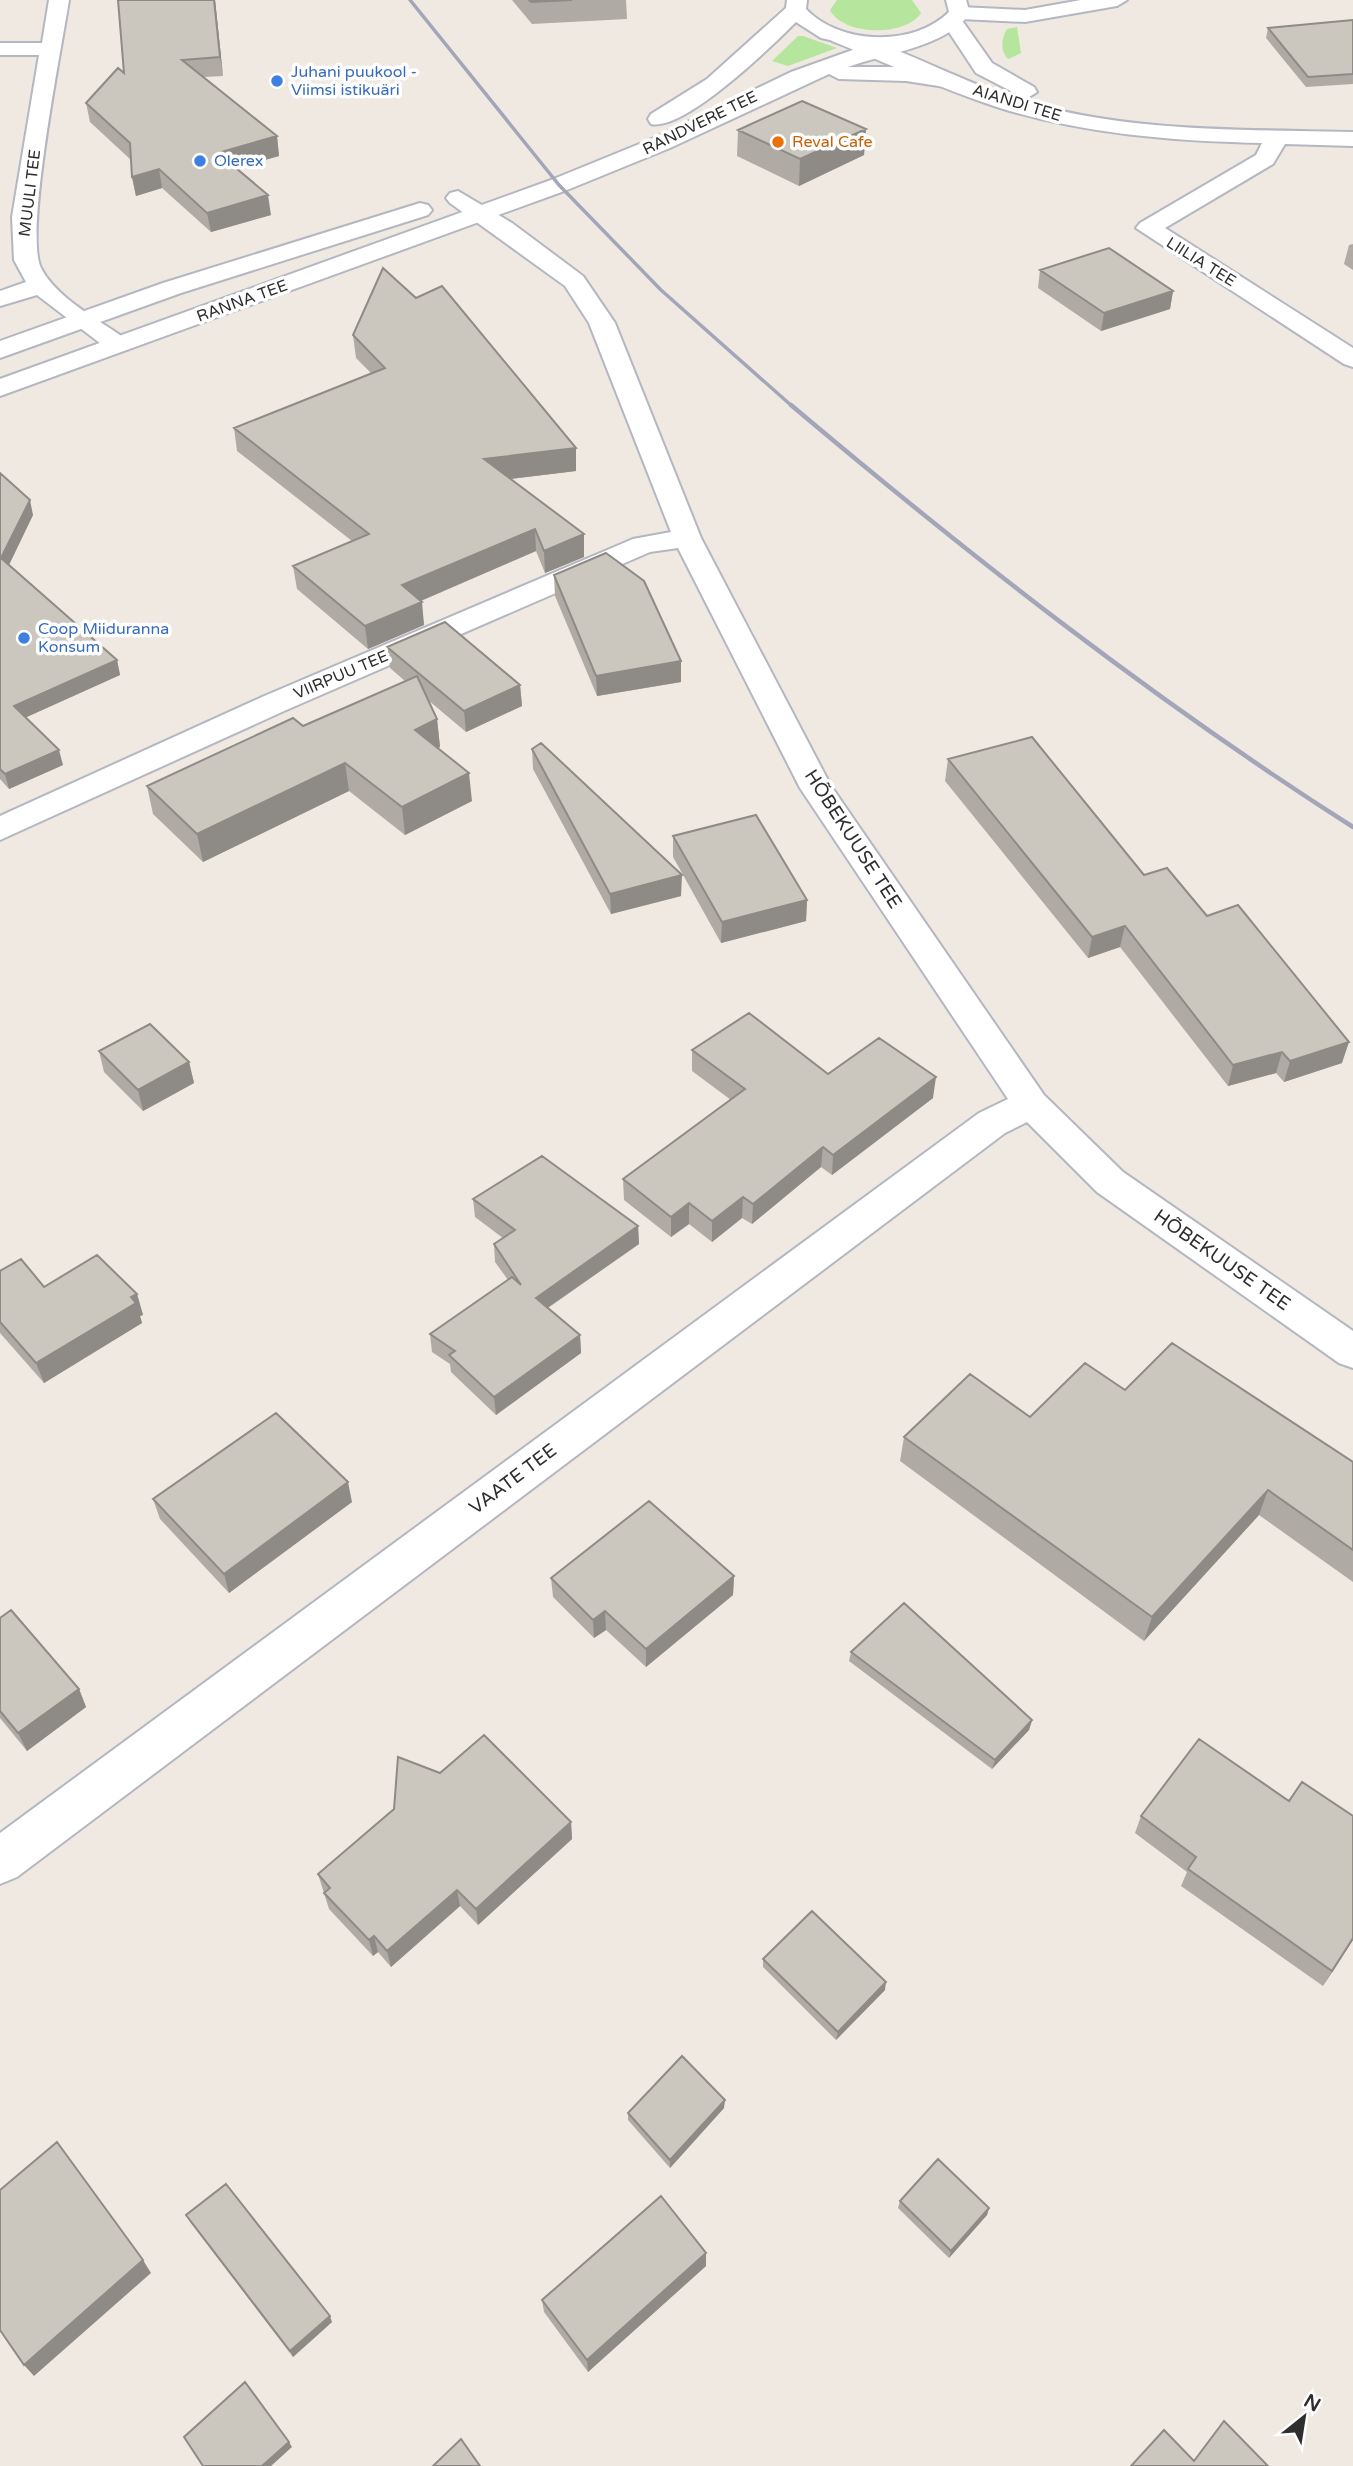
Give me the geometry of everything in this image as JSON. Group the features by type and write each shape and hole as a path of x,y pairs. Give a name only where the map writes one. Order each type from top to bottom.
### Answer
{"street":[{"name":"MUULI TEE","path":"59,0 24,217 24,249 29,267 41,285 118,345"},
{"path":"796,5 809,26 838,37 878,42 918,39 956,7 1025,16 1117,0"},
{"name":"RANDVERE TEE","path":"471,206 670,114 740,65 796,5"},
{"name":"AIANDI TEE","path":"956,7 984,68 1041,99 1138,125 1204,135"},
{"name":"AIANDI TEE","path":"838,37 945,80 1050,115 1095,124 1204,135 1353,139"},
{"name":"RANDVERE TEE","path":"471,206 662,144 799,77 874,50 918,39"},
{"path":"0,49 53,49"},
{"path":"799,77 877,72 945,80"},
{"name":"LIILIA TEE","path":"1276,139 1265,159 1148,228 1353,359"},
{"name":"RANNA TEE","path":"0,350 84,319 471,206"},
{"name":"RANNA TEE","path":"0,388 118,345 471,206"},
{"name":"HÕBEKUUSE TEE","path":"471,206 574,281 602,323 687,537 816,789 1031,1104 1110,1182 1353,1352"},
{"path":"0,299 41,285"},
{"name":"VIIRPUU TEE","path":"0,829 273,704 643,545 687,537"},
{"name":"VAATE TEE","path":"0,1861 992,1123 1031,1104"}],"green space":[{"path":"837,0 912,0 921,13 902,26 861,29 837,19 830,10"},
{"path":"1017,27 1021,53 1008,59 1002,45 1004,37 1007,29"},
{"path":"798,36 837,48 788,66 772,61"}],"building":[{"path":"118,0 214,0 220,57 182,60 277,136 218,153 268,195 207,213 159,169 132,177 130,143 86,103 118,68 124,73"},
{"path":"529,0 572,0 531,2"},
{"path":"1353,20 1353,74 1308,77 1268,28"},
{"path":"802,101 866,129 800,159 738,130"},
{"path":"1109,248 1173,291 1104,313 1040,270"},
{"path":"383,268 416,298 442,286 576,448 484,459 584,534 544,551 535,529 402,585 422,602 365,626 293,566 369,534 234,428 385,368 353,335"},
{"path":"0,473 30,500 1,558 117,660 14,706 59,750 5,774 0,769"},
{"path":"606,553 644,581 681,661 596,676 554,575"},
{"path":"445,622 520,685 464,711 387,647"},
{"path":"417,676 437,719 415,730 469,773 402,807 345,763 197,834 147,786 293,718 303,726"},
{"path":"1032,737 1144,875 1167,868 1207,916 1238,905 1349,1042 1290,1061 1282,1052 1233,1065 1125,926 1092,937 948,759"},
{"path":"541,743 682,875 610,894 532,749"},
{"path":"756,815 807,900 722,922 673,836"},
{"path":"749,1013 828,1074 879,1038 936,1077 833,1155 823,1147 753,1204 743,1197 712,1221 689,1203 671,1217 623,1179 745,1089 692,1050"},
{"path":"150,1024 189,1062 138,1090 99,1051"},
{"path":"542,1156 638,1226 536,1298 580,1335 494,1397 449,1355 455,1351 430,1334 512,1277 521,1285 494,1244 515,1230 473,1199"},
{"path":"97,1255 137,1294 131,1297 136,1303 36,1363 0,1322 0,1271 21,1259 44,1287"},
{"path":"1172,1343 1353,1462 1353,1550 1268,1490 1152,1617 904,1437 970,1374 1030,1417 1085,1363 1125,1390"},
{"path":"276,1413 348,1482 224,1574 153,1499"},
{"path":"649,1501 734,1576 646,1649 605,1611 593,1620 551,1578"},
{"path":"904,1603 1032,1720 995,1760 851,1652"},
{"path":"11,1610 79,1689 18,1733 0,1711 0,1618"},
{"path":"484,1735 571,1822 476,1909 457,1890 387,1951 374,1936 369,1940 324,1893 330,1888 318,1874 394,1809 398,1757 440,1773"},
{"path":"1199,1739 1289,1801 1302,1782 1353,1816 1353,1938 1332,1971 1188,1869 1196,1857 1141,1816"},
{"path":"812,1911 886,1982 838,2032 763,1959"},
{"path":"682,2056 725,2100 670,2160 628,2113"},
{"path":"57,2142 143,2260 24,2365 0,2330 0,2190"},
{"path":"938,2159 989,2208 951,2251 900,2201"},
{"path":"226,2184 330,2316 290,2351 186,2215"},
{"path":"661,2196 706,2253 587,2360 542,2300"},
{"path":"245,2382 289,2442 262,2466 203,2466 184,2437"},
{"path":"1224,2421 1268,2466 1131,2466 1164,2430 1194,2461"},
{"path":"461,2439 480,2466 433,2466"}],"railway":[{"path":"410,0 559,185 661,290 793,407"},
{"path":"791,405 995,572 1135,678 1279,779 1353,827"}],"place":[{"name":"Juhani puukool - Viimsi istikuäri","path":"277,81"},
{"name":"Reval Cafe","path":"778,142"},
{"name":"Olerex","path":"200,161"},
{"name":"Coop Miiduranna Konsum","path":"24,638"}]}
